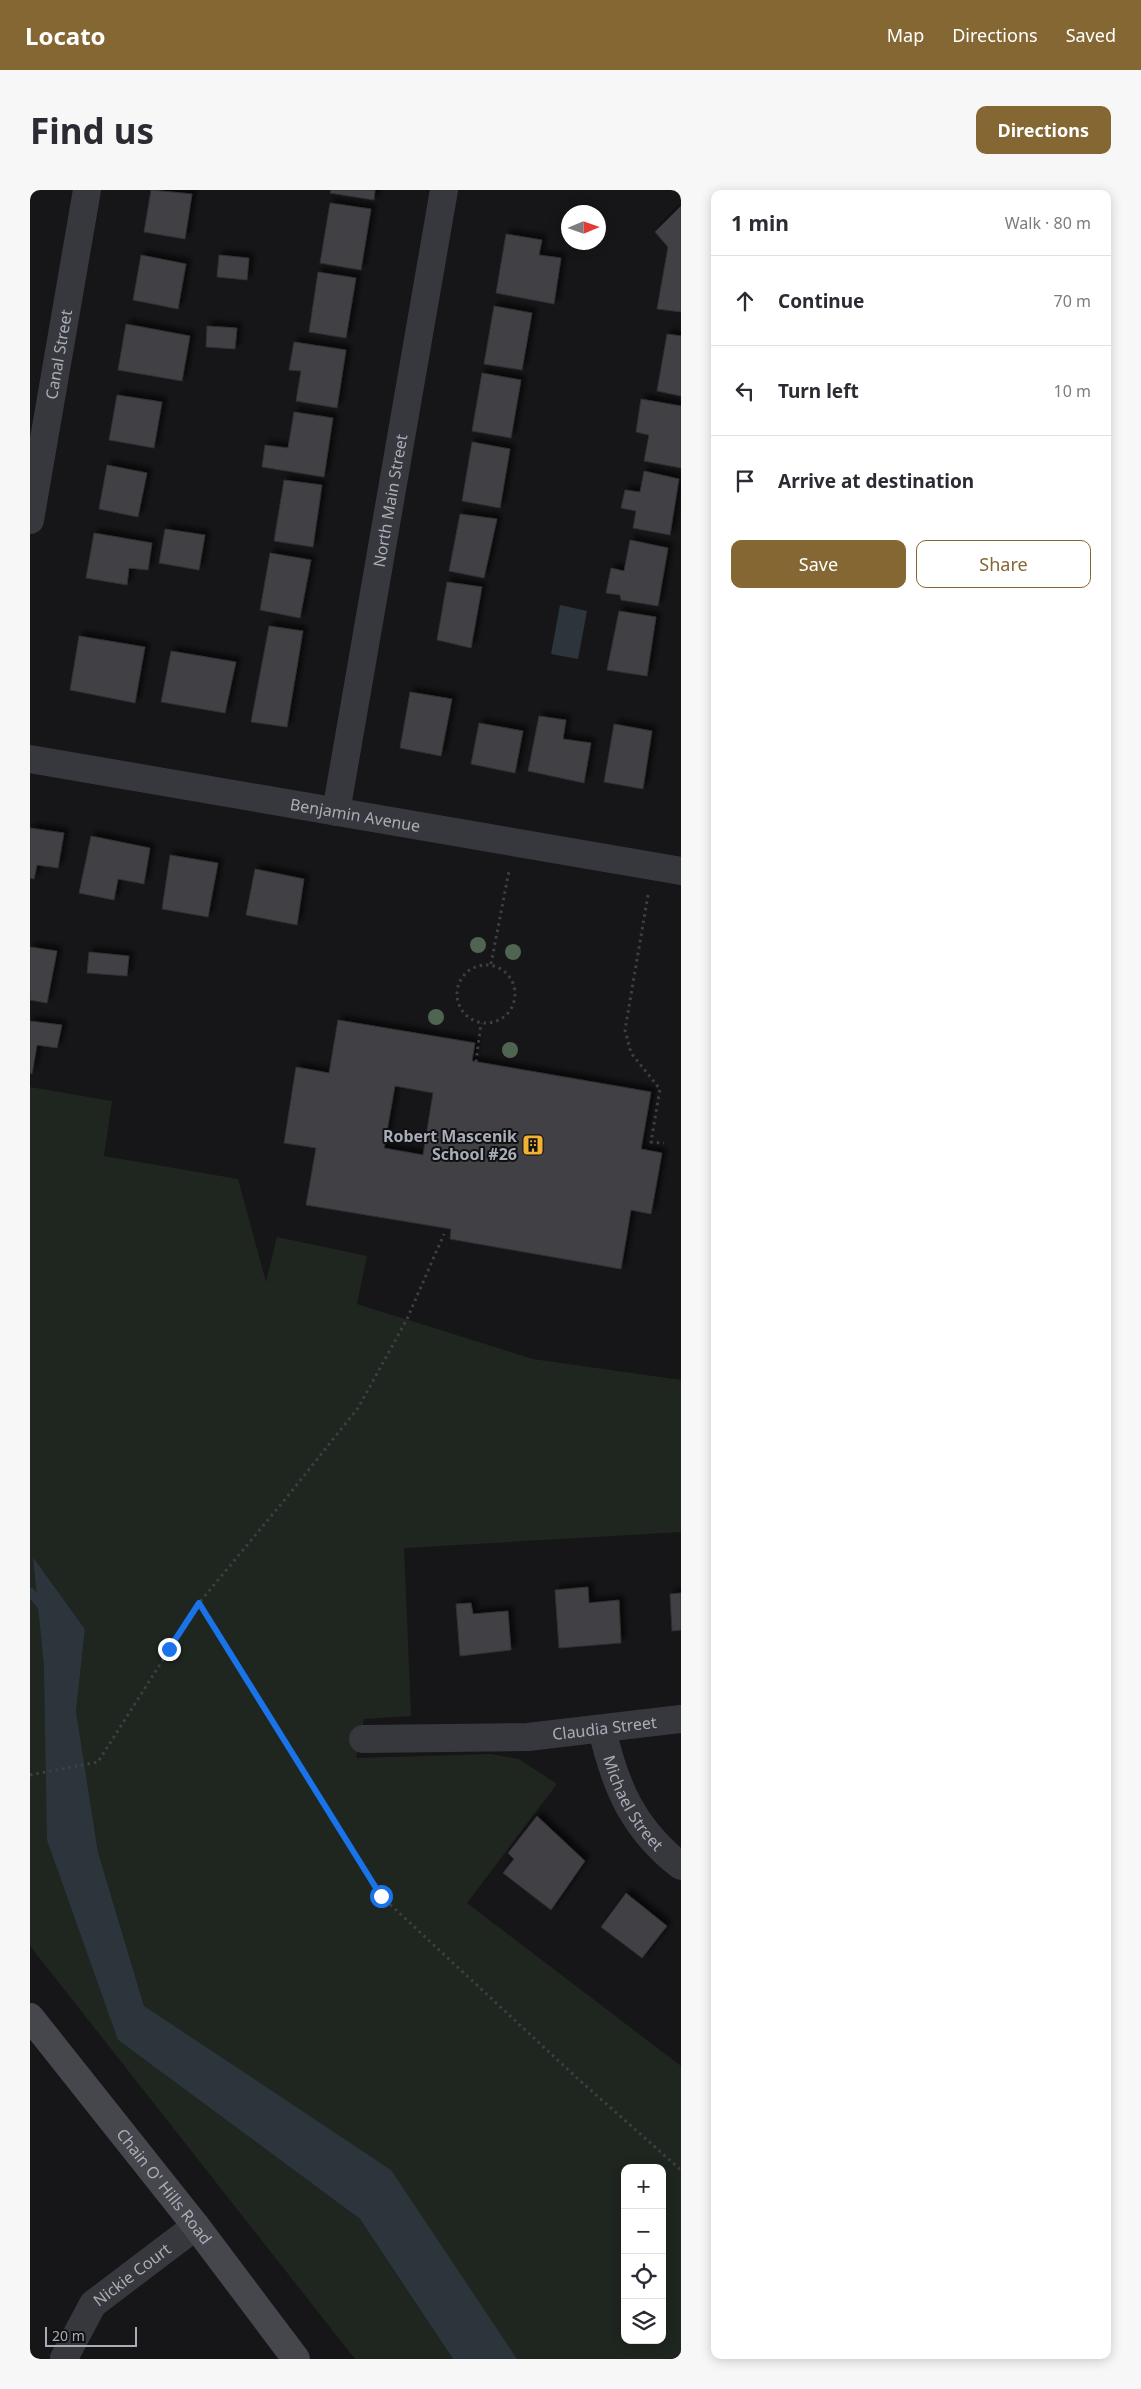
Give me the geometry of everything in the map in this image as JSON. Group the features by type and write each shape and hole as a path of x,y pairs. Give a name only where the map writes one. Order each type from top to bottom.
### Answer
{"street":[{"name":"Canal Street","path":"30,520 87,190"},
{"name":"North Main Street","path":"336,812 444,190"},
{"name":"Benjamin Avenue","path":"30,759 681,871"},
{"name":"Claudia Street","path":"363,1739 528,1737 681,1719"},
{"name":"Michael Street","path":"602,1729 610,1766 626,1804 637,1821 663,1852 681,1866"},
{"name":"Chain O' Hills Road","path":"30,2017 196,2226 296,2359"},
{"name":"Nickie Court","path":"64,2358 93,2304 196,2226"}],"path":[{"path":"490,964 509,868"},
{"path":"640,893 648,894 625,1030 631,1053 660,1089 651,1142 664,1143"},
{"path":"480,964 490,964 507,972 516,989 515,998 507,1015 490,1023 481,1023 464,1013 457,994 458,984 471,968 480,964"},
{"path":"476,1062 481,1023"},
{"path":"30,1775 98,1762 199,1603 287,1498 358,1408 407,1319 444,1234"},
{"path":"199,1603 381,1896 577,2078 681,2170"}],"shaded area":[{"path":"560,605 587,611 578,659 551,654"},
{"path":"30,1087 112,1101 104,1156 238,1179 266,1282 277,1237 367,1256 357,1304 533,1359 681,1380 681,1532 404,1548 411,1716 364,1719 356,1758 491,1754 519,1759 557,1784 467,1903 681,2066 681,2359 516,2359 144,2006 98,1852 76,1711 85,1629 34,1558 44,1667 118,2040 360,2219 453,2359 355,2359 30,1946"},
{"path":"33,1557 85,1629 76,1711 98,1852 144,2006 391,2170 517,2359 453,2359 360,2219 118,2040 47,1840 44,1667"}],"building":[{"path":"151,190 192,194 185,239 144,232"},
{"path":"331,190 375,190 374,200 330,193"},
{"path":"330,203 371,209 361,270 320,263"},
{"path":"681,206 681,312 657,309 668,247 655,232"},
{"path":"506,234 542,240 539,255 561,258 554,304 496,293"},
{"path":"141,255 186,264 178,309 133,300"},
{"path":"219,255 249,258 247,280 217,277"},
{"path":"318,272 356,278 346,338 309,332"},
{"path":"494,306 532,313 522,370 484,364"},
{"path":"126,324 190,336 182,381 118,370"},
{"path":"207,326 237,328 235,349 206,347"},
{"path":"667,334 681,336 681,396 657,391"},
{"path":"294,342 346,350 337,408 296,401 301,371 289,370"},
{"path":"482,373 521,380 511,438 472,431"},
{"path":"117,395 162,402 154,448 109,440"},
{"path":"641,399 681,406 681,468 644,461 649,435 636,432"},
{"path":"294,412 333,418 324,477 262,467 265,445 288,448"},
{"path":"472,442 510,449 500,508 462,501"},
{"path":"107,465 147,473 138,517 99,509"},
{"path":"644,471 679,479 670,535 633,528 636,511 621,508 625,490 640,492"},
{"path":"284,480 322,485 313,547 274,541"},
{"path":"460,514 497,519 484,578 449,571"},
{"path":"165,529 205,535 199,570 159,563"},
{"path":"94,533 152,543 148,570 129,568 127,585 86,578"},
{"path":"630,540 668,548 658,606 621,600 620,595 606,593 611,568 624,571"},
{"path":"270,553 311,560 300,618 260,610"},
{"path":"447,582 482,587 471,648 437,640"},
{"path":"619,611 656,617 647,676 607,670"},
{"path":"269,626 303,631 287,727 251,722"},
{"path":"79,636 145,647 135,703 70,690"},
{"path":"171,651 236,662 225,713 161,702"},
{"path":"410,692 452,699 441,756 400,748"},
{"path":"539,716 566,720 563,739 591,743 584,783 528,771"},
{"path":"479,723 523,731 515,773 471,764"},
{"path":"614,724 652,731 643,789 604,782"},
{"path":"30,828 64,833 58,868 37,865 34,879 30,878"},
{"path":"91,836 150,848 144,884 118,879 114,900 79,893"},
{"path":"170,855 218,863 208,917 162,909"},
{"path":"255,869 304,879 297,925 246,915"},
{"path":"30,947 57,951 47,1003 30,1000"},
{"path":"89,952 129,956 127,976 87,973"},
{"name":"Robert Mascenik School #26","path":"338,1020 475,1043 472,1061 651,1092 641,1149 662,1153 651,1214 631,1210 621,1269 450,1239 451,1229 306,1205 316,1148 284,1143 296,1067 329,1073","holes":["395,1086 433,1093 423,1155 384,1148"]},
{"path":"30,1021 62,1025 57,1048 37,1045 32,1074 30,1073"},
{"path":"588,1587 589,1603 619,1600 621,1643 559,1648 555,1590"},
{"path":"681,1593 681,1630 672,1631 670,1594"},
{"path":"471,1603 473,1614 508,1611 511,1650 460,1656 456,1604"},
{"path":"537,1816 585,1861 551,1910 503,1873 514,1859 508,1853"},
{"path":"626,1893 667,1926 642,1958 601,1927"}],"waterway":[{"path":"30,1592 43,1607"}],"place":[{"name":"Robert Mascenik School #26","path":"533,1145"}],"route":[{"path":"169,1649 199,1603 381,1896"}]}
